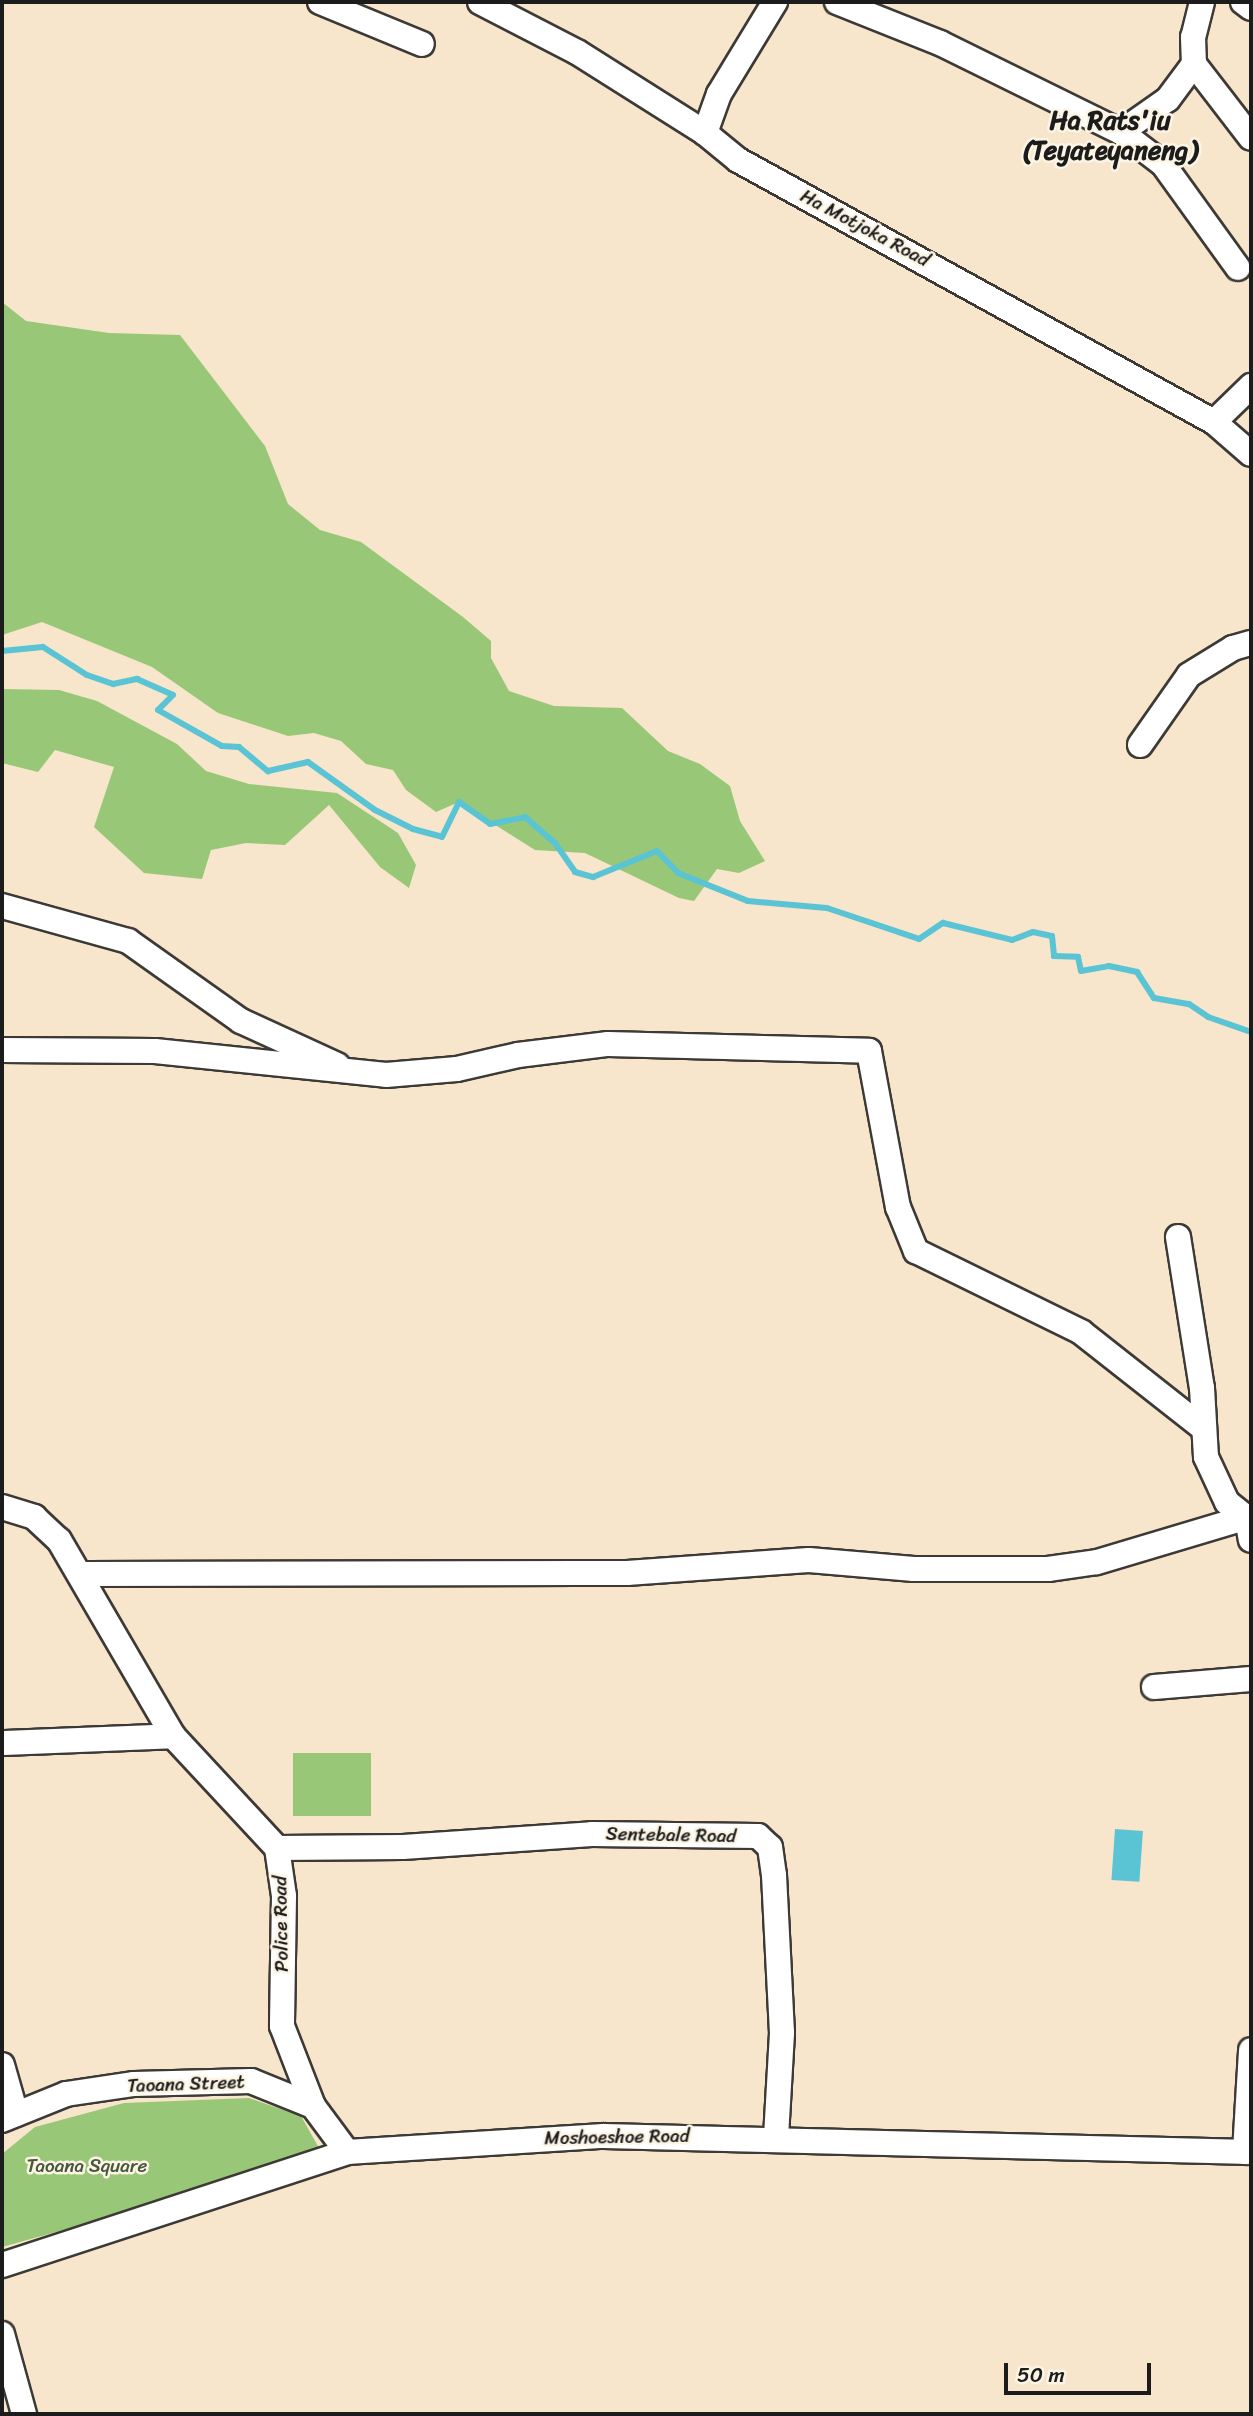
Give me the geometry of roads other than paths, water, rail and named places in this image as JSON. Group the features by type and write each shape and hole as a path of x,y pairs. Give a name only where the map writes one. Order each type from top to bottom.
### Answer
{"street":[{"path":"320,2 422,44"},
{"name":"Ha Motjoka Road","path":"480,2 577,52 705,133 738,160 1214,422 1251,454"},
{"path":"705,133 719,94 775,2"},
{"path":"837,2 940,43 1121,132 1163,164 1238,268"},
{"path":"1202,2 1193,37 1194,64 1251,138"},
{"path":"1243,2 1251,8"},
{"path":"1121,132 1168,99 1194,64"},
{"path":"1214,422 1251,386"},
{"path":"1140,746 1189,675 1233,648 1251,643"},
{"path":"2,906 128,941 241,1021 353,1073"},
{"path":"2,1050 155,1051 386,1075 457,1069 517,1055 608,1044 869,1051 898,1207 916,1251 1081,1332 1203,1428"},
{"path":"1178,1237 1202,1388 1203,1428 1216,1486 1227,1502 1250,1525"},
{"name":"Police Road","path":"2,1507 34,1517 59,1540 82,1574 173,1736 277,1848 284,1896 282,2026 313,2106"},
{"path":"82,1574 627,1573 809,1559 914,1569 1048,1569 1097,1562 1250,1525"},
{"path":"1154,1687 1251,1679"},
{"path":"2,1743 173,1736"},
{"name":"Sentebale Road","path":"277,1848 403,1847 592,1834 758,1836 769,1847 774,1875 782,2033 776,2138"},
{"path":"1248,2152 1251,2050"},
{"path":"2,2065 9,2117"},
{"name":"Taoana Street","path":"9,2117 66,2094 191,2080 251,2081 313,2106"},
{"path":"313,2106 348,2152"},
{"name":"Moshoeshoe Road","path":"2,2265 348,2152 604,2136 776,2138 1248,2152"},
{"path":"2,2334 24,2414"}],"water":[{"path":"1115,1829 1143,1831 1139,1882 1111,1880"}],"waterway":[{"path":"2,651 43,647 87,675 113,684 137,679 173,695 158,710 222,746 239,747 268,771 308,762 375,810 413,829 442,837 459,802 490,824 525,817 555,843 575,872 593,877 657,851 678,873 748,901 827,908 919,939 943,923 1012,940 1033,932 1052,936 1054,956 1078,957 1081,971 1109,966 1137,972 1154,998 1189,1004 1208,1017 1251,1032"}],"district":[{"name":"Ha Rats'iu (Teyateyaneng)","path":"1110,136"}],"park label":[{"name":"Taoana Square","path":"87,2166"}]}
